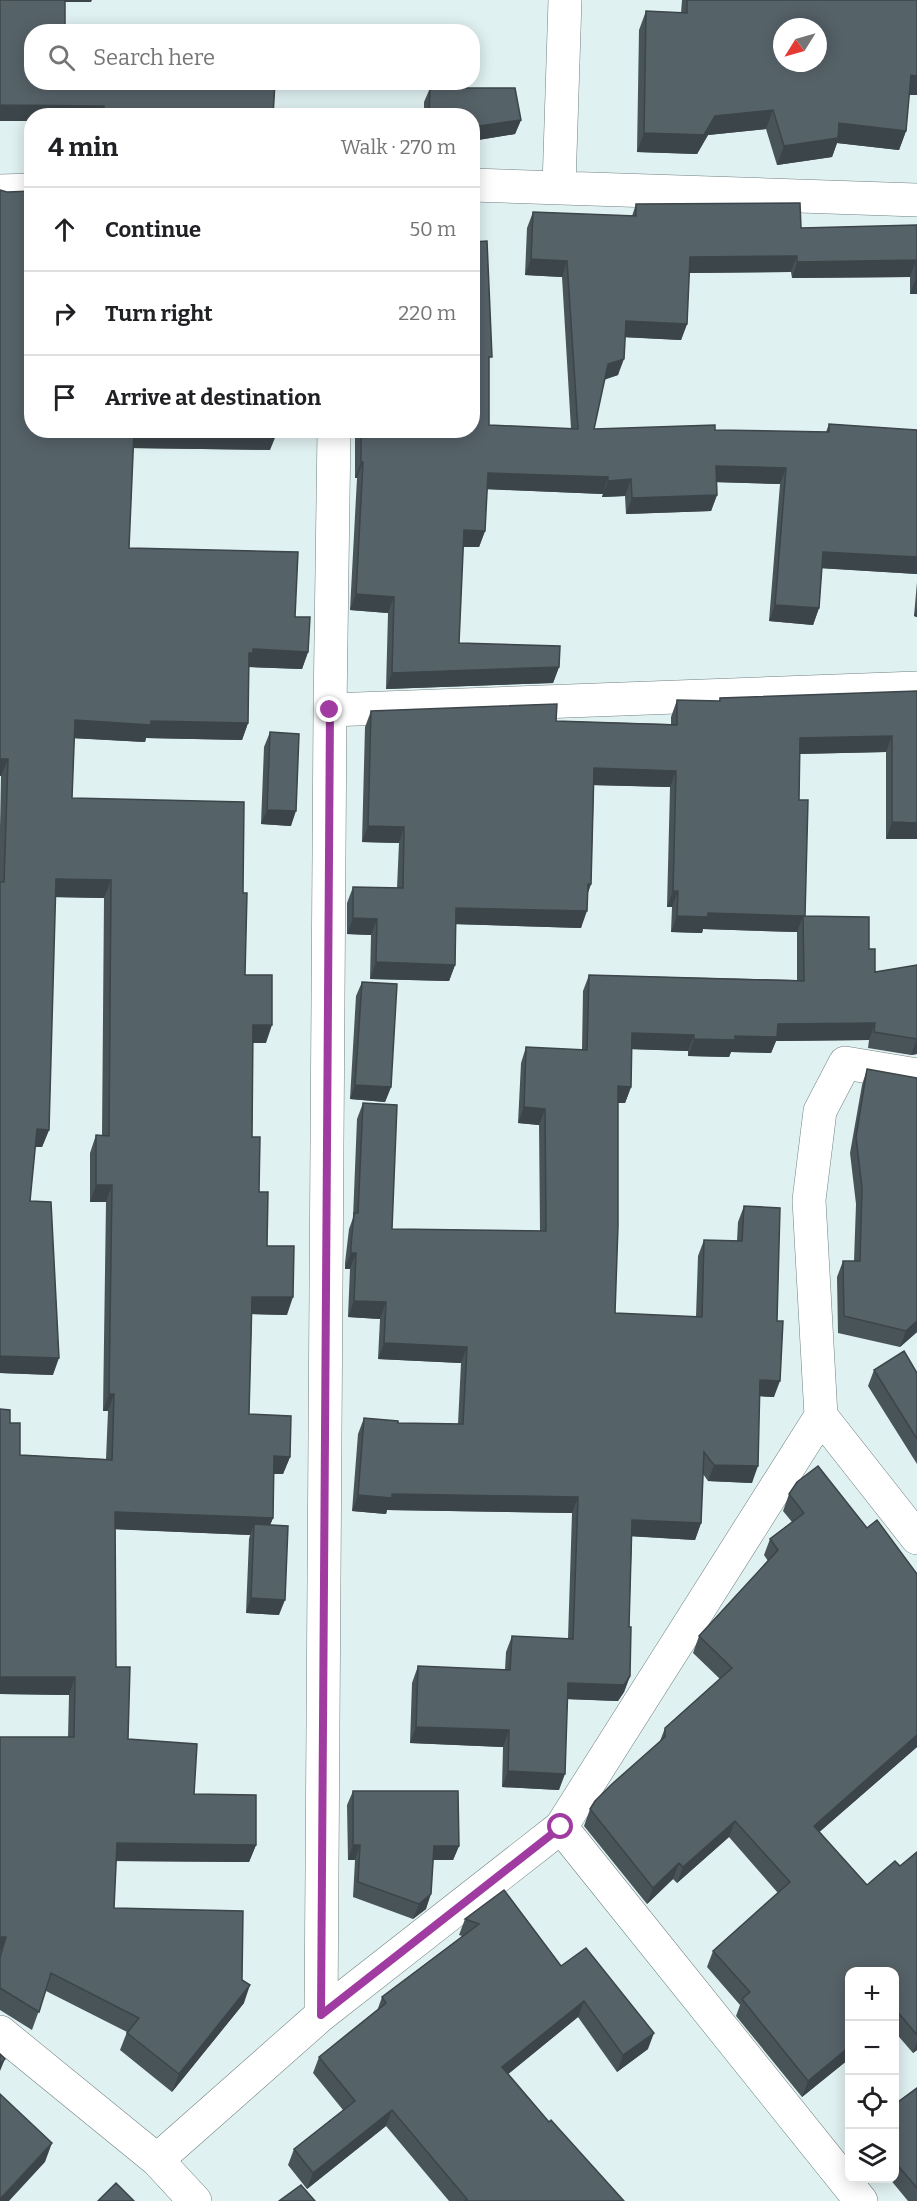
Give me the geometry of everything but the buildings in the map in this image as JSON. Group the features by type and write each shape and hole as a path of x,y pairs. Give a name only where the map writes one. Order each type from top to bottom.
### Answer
{"street":[{"path":"559,186 565,0"},
{"path":"480,185 917,200"},
{"path":"0,191 24,190"},
{"path":"321,2015 334,438"},
{"path":"330,710 917,688"},
{"path":"917,1075 845,1063 820,1111 809,1200 821,1416 917,1539"},
{"path":"157,2160 321,2015 561,1827 821,1416"},
{"path":"561,1827 861,2201"},
{"path":"0,2032 157,2160 195,2201"}],"route":[{"path":"330,710 321,2015 561,1827"}]}
